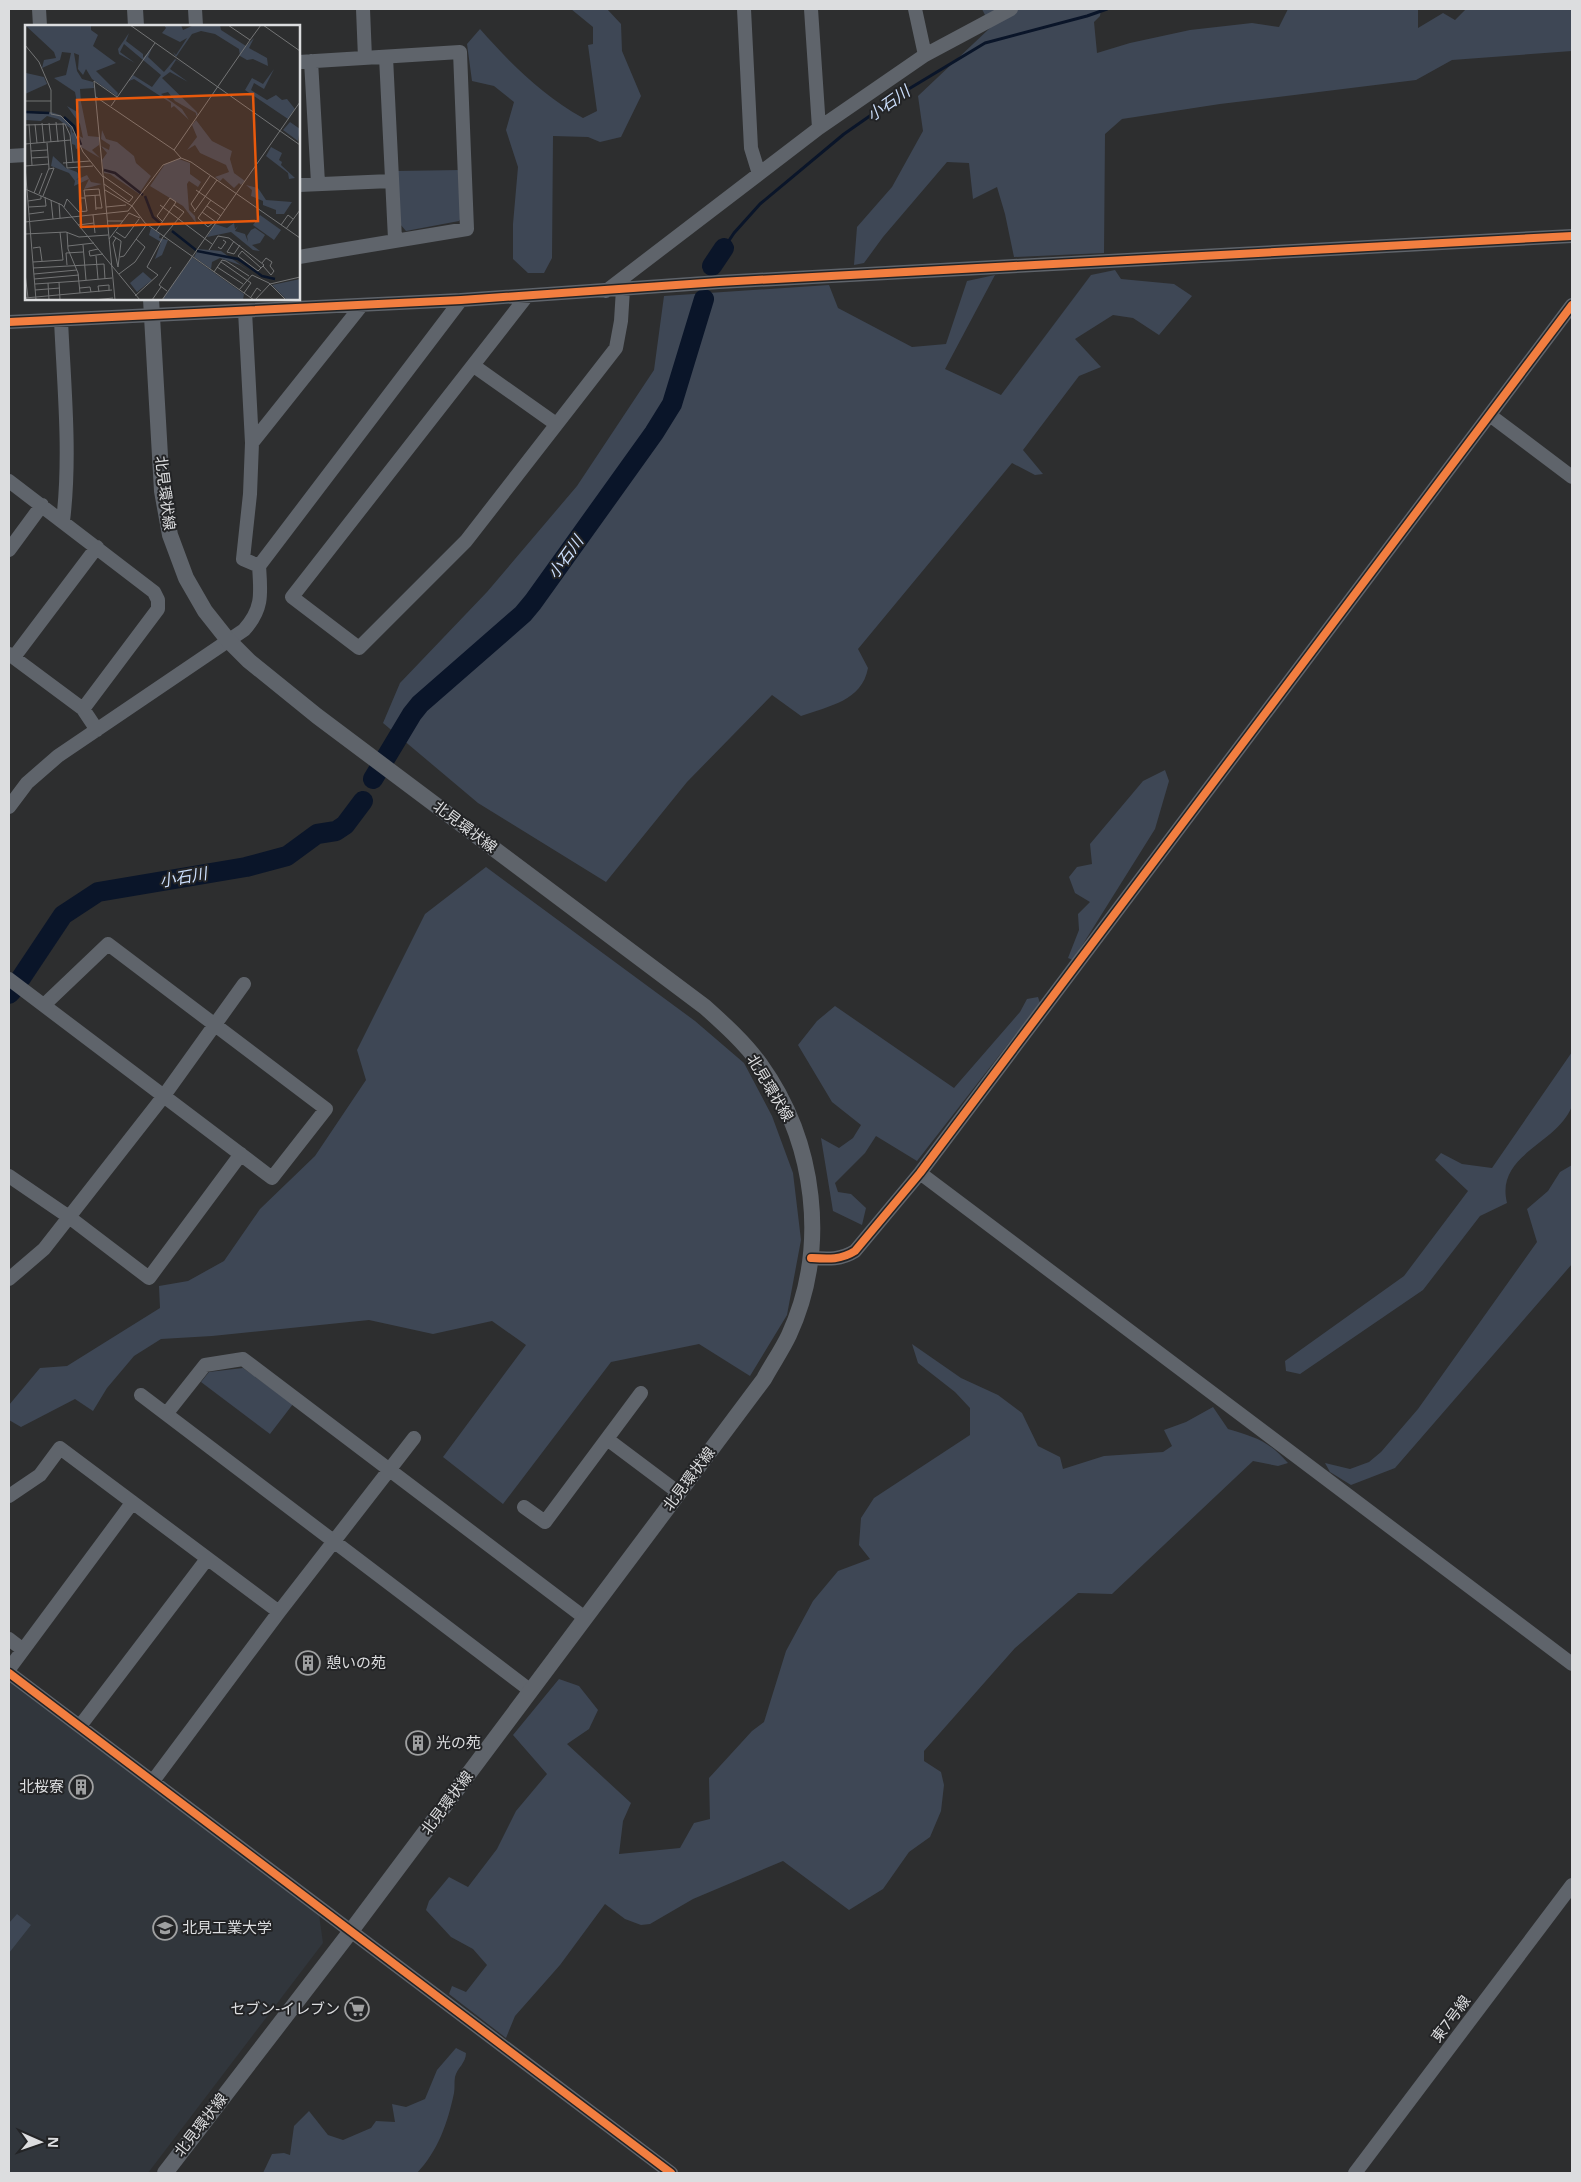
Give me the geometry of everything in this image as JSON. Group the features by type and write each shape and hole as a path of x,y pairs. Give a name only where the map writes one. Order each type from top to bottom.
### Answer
{"main road":[{"path":"136,9 136,25"},
{"name":"北見環状線","path":"151,307 162,491 170,534 186,578 205,611 228,640 249,662 705,1007 734,1034 760,1065 786,1107 802,1148 812,1204 811,1258 804,1292 789,1335 764,1379 351,1931 165,2173"}],"street":[{"path":"39,9 40,25"},
{"path":"195,9 196,25"},
{"path":"363,9 365,58"},
{"path":"744,9 751,148 759,174"},
{"path":"811,9 819,128"},
{"path":"915,9 925,55"},
{"path":"606,292 819,128 925,55 1011,9"},
{"path":"300,257 395,239 467,229 460,52 305,62 318,184"},
{"path":"386,56 395,239"},
{"path":"9,156 25,155"},
{"path":"300,185 391,181"},
{"path":"9,322 61,320 151,307 245,311 606,292 729,282 1572,236"},
{"path":"527,296 292,597 359,648 466,541 616,348 621,321 622,290"},
{"path":"9,806 33,778 58,756 244,630 256,617 261,591 259,566 461,300"},
{"path":"252,443 362,305"},
{"path":"811,1258 834,1260 855,1251 920,1173 1491,416 1572,305"},
{"path":"245,311 252,443 250,494 243,559 259,566"},
{"path":"61,320 66,411 67,492 63,521"},
{"path":"474,366 556,424"},
{"path":"1491,416 1572,477"},
{"path":"9,481 154,592 158,600 158,609 83,709"},
{"path":"9,550 42,505"},
{"path":"97,547 11,656 83,709 97,730"},
{"path":"9,979 272,1178 326,1109 108,944 44,1005"},
{"path":"9,1279 44,1249 163,1097 244,984"},
{"path":"9,1176 70,1216 150,1278 241,1154"},
{"path":"920,1173 1572,1664"},
{"path":"167,1413 205,1365 243,1359 585,1618"},
{"path":"524,1506 545,1522 641,1393"},
{"path":"141,1395 531,1691"},
{"path":"153,1782 279,1612 414,1438"},
{"path":"607,1439 679,1493"},
{"path":"9,1496 40,1475 60,1448 279,1612"},
{"path":"132,1503 22,1649 9,1671 671,2173"},
{"path":"80,1726 207,1559"},
{"path":"9,1639 22,1649"},
{"name":"東7号線","path":"1355,2173 1572,1885"}],"shaded area":[{"path":"571,9 607,9 621,24 622,51 641,96 621,137 600,142 588,137 553,136 552,258 544,273 528,273 513,259 513,224 518,167 506,130 514,102 494,86 472,81 467,44 480,29 540,89 583,118 597,111 588,45 593,44 593,27"},
{"path":"982,9 1101,9 1100,16 1094,22 1097,53 1130,43 1190,30 1252,23 1279,27 1288,9 1418,9 1418,28 1443,13 1455,20 1466,9 1572,9 1572,51 1452,60 1416,80 1220,104 1122,119 1105,134 1104,253 1014,257 997,187 973,199 969,163 947,162 883,237 864,263 854,265 857,227 892,187 923,131 918,96 991,27"},
{"path":"461,170 463,215 459,221 406,231 400,224 396,171"},
{"path":"1115,270 1121,279 1174,284 1192,296 1159,335 1133,318 1113,315 1075,339 1101,367 1079,376 1023,450 1043,474 1035,475 1012,463 858,649 868,668 865,679 859,688 843,701 801,716 772,695 687,782 606,882 478,803 383,723 400,683 487,592 577,486 654,370 664,296 829,285 838,308 912,347 946,344 967,281 995,275 945,369 1001,395 1091,275"},
{"path":"1165,770 1169,781 1155,829 1073,960 1068,958 1079,930 1078,914 1090,902 1075,893 1069,877 1077,867 1092,864 1090,844 1143,781"},
{"path":"486,867 695,1021 744,1063 772,1116 793,1173 801,1240 787,1315 750,1376 699,1344 611,1362 503,1504 443,1457 526,1345 492,1321 433,1334 369,1320 212,1336 161,1339 134,1356 107,1388 93,1411 75,1399 21,1427 9,1420 9,1405 40,1368 67,1366 160,1308 159,1286 188,1281 224,1261 260,1209 315,1156 366,1080 357,1050 425,914"},
{"path":"1038,997 1040,1003 917,1161 876,1136 865,1153 835,1183 838,1192 851,1194 866,1208 862,1225 833,1211 821,1138 839,1148 853,1138 861,1125 832,1102 798,1045 817,1021 835,1006 954,1088 1020,1012 1027,999"},
{"path":"1572,1052 1572,1106 1554,1131 1518,1161 1510,1173 1506,1186 1507,1203 1480,1216 1423,1290 1300,1374 1286,1371 1285,1361 1404,1276 1468,1191 1435,1160 1441,1153 1462,1164 1492,1168"},
{"path":"1572,1165 1572,1264 1395,1468 1351,1485 1330,1472 1325,1463 1350,1469 1369,1462 1381,1452 1418,1409 1537,1242 1527,1209 1548,1191 1560,1172"},
{"path":"912,1344 961,1378 998,1395 1022,1413 1038,1446 1060,1457 1063,1469 1104,1456 1163,1452 1172,1446 1164,1430 1186,1422 1213,1407 1228,1429 1261,1441 1288,1463 1278,1466 1253,1461 1112,1594 1078,1593 1015,1648 924,1751 924,1761 941,1772 944,1785 941,1811 930,1837 909,1852 883,1889 849,1910 783,1861 693,1899 650,1924 641,1925 625,1919 605,1904 560,1965 515,2016 506,2038 449,1994 452,1986 466,1992 487,1965 473,1949 451,1937 426,1910 429,1901 449,1877 468,1887 497,1849 516,1811 547,1774 513,1735 559,1679 579,1686 598,1710 589,1729 567,1744 631,1803 623,1821 619,1854 680,1848 694,1823 710,1819 709,1778 752,1731 764,1722 786,1651 813,1601 838,1571 870,1559 859,1545 861,1518 874,1498 970,1435 970,1408 955,1392 918,1363"},
{"path":"243,1368 293,1404 270,1434 201,1382 209,1372"},
{"name":"北見工業大学","path":"9,1680 319,1914 323,1943 148,2173 9,2173"},
{"path":"17,1914 31,1925 9,1953 9,1923"},
{"path":"456,2048 466,2053 465,2060 455,2077 454,2093 449,2115 436,2146 417,2173 263,2173 272,2154 284,2153 290,2155 294,2126 309,2111 328,2135 343,2140 371,2128 376,2121 395,2122 392,2104 406,2107 425,2099 437,2070"}],"waterway":[{"name":"小石川","path":"724,248 734,233 760,204 844,134 907,90 985,43 1107,9"},
{"name":"小石川","path":"712,266 724,248"},
{"name":"小石川","path":"373,779 420,704 523,614 533,602 654,433 672,404 704,299"},
{"name":"小石川","path":"21,978 63,915 98,892 246,867 287,856 317,834 336,831 345,825 363,801"},
{"name":"小石川","path":"9,994 12,991"}],"cycle path":[{"path":"9,322 461,300 719,282 1572,236"},
{"path":"811,1258 829,1259 855,1251 920,1173 1572,305"},
{"path":"9,1673 671,2173"}],"place":[{"name":"憩いの苑","path":"308,1663"},
{"name":"光の苑","path":"418,1743"},
{"name":"北桜寮","path":"81,1787"},
{"name":"北見工業大学","path":"165,1928"},
{"name":"セブン-イレブン","path":"357,2009"}]}
